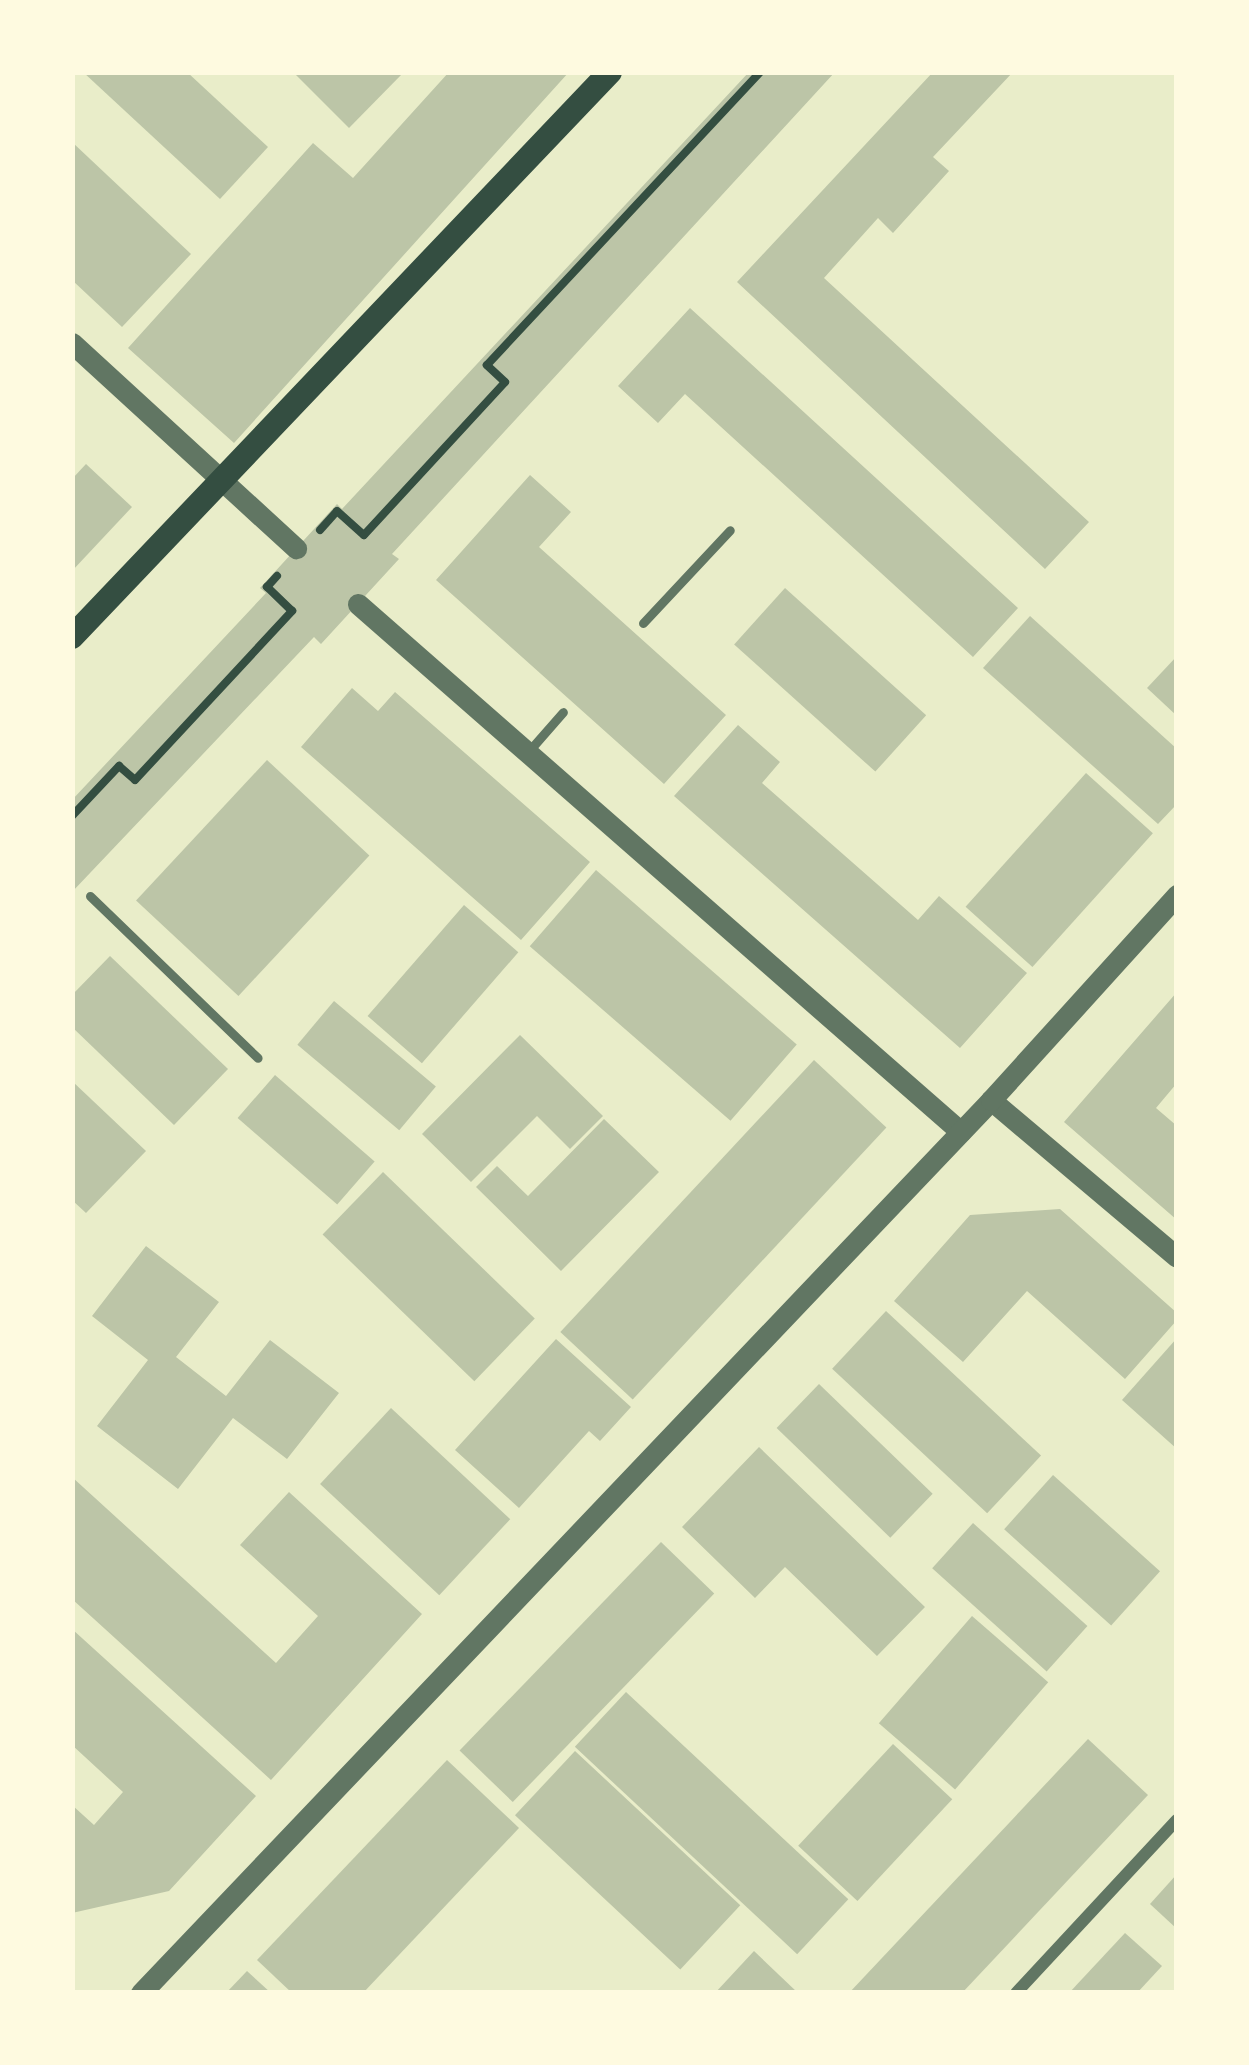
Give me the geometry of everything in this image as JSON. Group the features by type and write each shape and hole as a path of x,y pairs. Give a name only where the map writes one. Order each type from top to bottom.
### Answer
{"main road":[{"path":"72,637 610,72"}],"street":[{"path":"72,343 223,483 303,545"},
{"path":"358,604 961,1132"},
{"path":"141,1993 961,1132 1177,895"},
{"path":"991,1100 1177,1257"},
{"path":"1016,1993 1177,1820"}],"lane":[{"path":"643,623 730,530"},
{"path":"528,752 563,712"},
{"path":"90,896 258,1058"}],"path":[{"path":"303,545 337,512 364,535 506,382 487,365 760,72"},
{"path":"72,815 119,766 135,780 292,610 267,587 281,572"}],"building":[{"path":"83,72 187,72 268,147 220,199"},
{"path":"293,72 404,72 349,128"},
{"path":"449,72 569,72 234,443 128,348 313,143 353,178"},
{"path":"749,72 835,72 392,554 399,559 321,644 314,637 72,892 72,800 266,593 260,588 337,504 342,509"},
{"path":"933,72 1013,72 933,157 949,171 893,233 878,218 824,278 1089,522 1045,569 737,282"},
{"path":"72,142 191,254 122,327 72,280"},
{"path":"690,308 1018,608 973,657 685,394 658,423 618,386"},
{"path":"86,464 132,507 72,571 72,479"},
{"path":"530,475 571,512 539,547 726,715 664,784 436,580"},
{"path":"785,588 926,715 875,772 734,644"},
{"path":"1030,616 1177,749 1177,804 1158,824 983,668"},
{"path":"1177,656 1177,716 1147,688"},
{"path":"352,688 378,711 395,692 590,862 521,940 301,747"},
{"path":"738,725 780,762 762,783 918,920 939,896 1027,973 960,1048 674,796"},
{"path":"267,760 369,855 238,996 136,900"},
{"path":"1086,773 1153,833 1032,967 966,907"},
{"path":"596,870 797,1045 730,1121 530,946"},
{"path":"464,905 518,952 422,1063 368,1016"},
{"path":"110,956 228,1069 174,1125 72,1027 72,995"},
{"path":"1177,992 1177,1083 1156,1108 1177,1126 1177,1220 1064,1122"},
{"path":"334,1001 436,1086 399,1130 297,1045"},
{"path":"520,1035 603,1116 570,1149 537,1116 471,1182 422,1134"},
{"path":"814,1060 886,1128 633,1400 560,1332"},
{"path":"275,1075 375,1162 337,1205 238,1118"},
{"path":"72,1081 146,1151 86,1213 72,1200"},
{"path":"604,1119 659,1172 561,1271 476,1187 497,1166 528,1196"},
{"path":"383,1172 535,1319 474,1381 323,1235"},
{"path":"1060,1209 1177,1313 1177,1320 1125,1379 1027,1291 963,1362 894,1301 970,1215"},
{"path":"146,1246 219,1302 176,1357 226,1396 270,1340 339,1393 287,1459 233,1418 178,1489 97,1426 148,1360 92,1316"},
{"path":"886,1311 1041,1456 987,1513 832,1369"},
{"path":"1177,1338 1177,1449 1122,1400"},
{"path":"556,1339 631,1407 600,1441 589,1431 519,1508 455,1450"},
{"path":"819,1384 933,1494 890,1538 777,1428"},
{"path":"391,1408 510,1519 439,1595 320,1484"},
{"path":"759,1447 925,1607 877,1656 785,1567 755,1598 682,1527"},
{"path":"1053,1475 1160,1571 1111,1626 1004,1529"},
{"path":"72,1477 276,1663 318,1616 240,1545 289,1492 422,1614 271,1780 72,1599"},
{"path":"973,1523 1087,1626 1047,1671 932,1568"},
{"path":"661,1542 714,1593 513,1802 460,1751"},
{"path":"972,1616 1048,1682 955,1789 879,1723"},
{"path":"72,1629 256,1796 169,1891 72,1913 72,1805 94,1825 123,1792 72,1745"},
{"path":"626,1692 848,1899 797,1954 575,1747"},
{"path":"1088,1739 1148,1795 962,1993 849,1993"},
{"path":"893,1744 952,1799 857,1901 798,1846"},
{"path":"575,1751 740,1905 680,1969 515,1815"},
{"path":"447,1760 519,1828 363,1993 292,1993 257,1960"},
{"path":"1177,1874 1177,1929 1150,1904"},
{"path":"1125,1933 1162,1966 1137,1993 1069,1993"},
{"path":"754,1951 798,1993 715,1993"},
{"path":"247,1971 271,1993 226,1993"}]}
